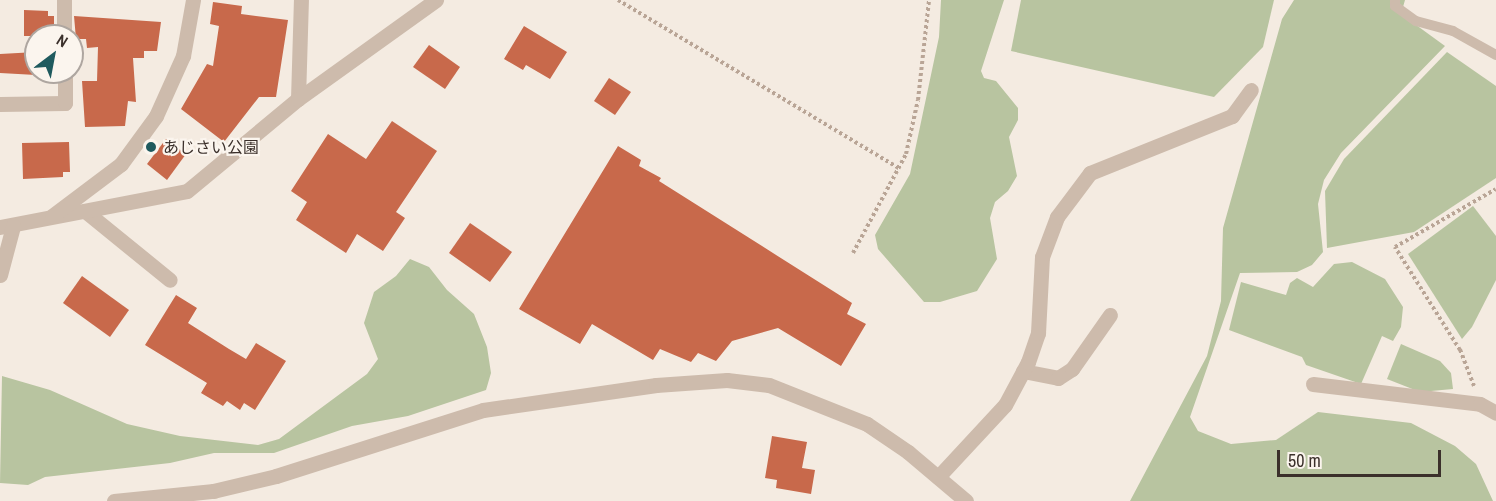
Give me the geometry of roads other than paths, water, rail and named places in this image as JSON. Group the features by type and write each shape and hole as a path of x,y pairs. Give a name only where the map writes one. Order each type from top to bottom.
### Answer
{"street":[{"path":"64,0 64,24"},
{"path":"52,216 121,164 156,116 183,56 193,0"},
{"path":"298,99 301,0"},
{"path":"0,275 7,226 187,191 298,99 421,5 436,0"},
{"path":"0,104 65,103 65,84"},
{"path":"938,477 1005,405 1023,371 1038,333 1042,257 1057,217 1090,173 1232,116 1251,90"},
{"path":"85,211 170,280"},
{"path":"1023,371 1058,378 1072,369 1110,315"},
{"path":"114,501 213,491 276,476 483,410 656,385 727,380 769,385 867,424 966,501"},
{"path":"1313,384 1480,404 1496,413"}],"lane":[{"path":"1395,0 1395,6 1410,18 1453,32 1496,55"}],"place":[{"name":"あじさい公園","path":"151,147"}]}
